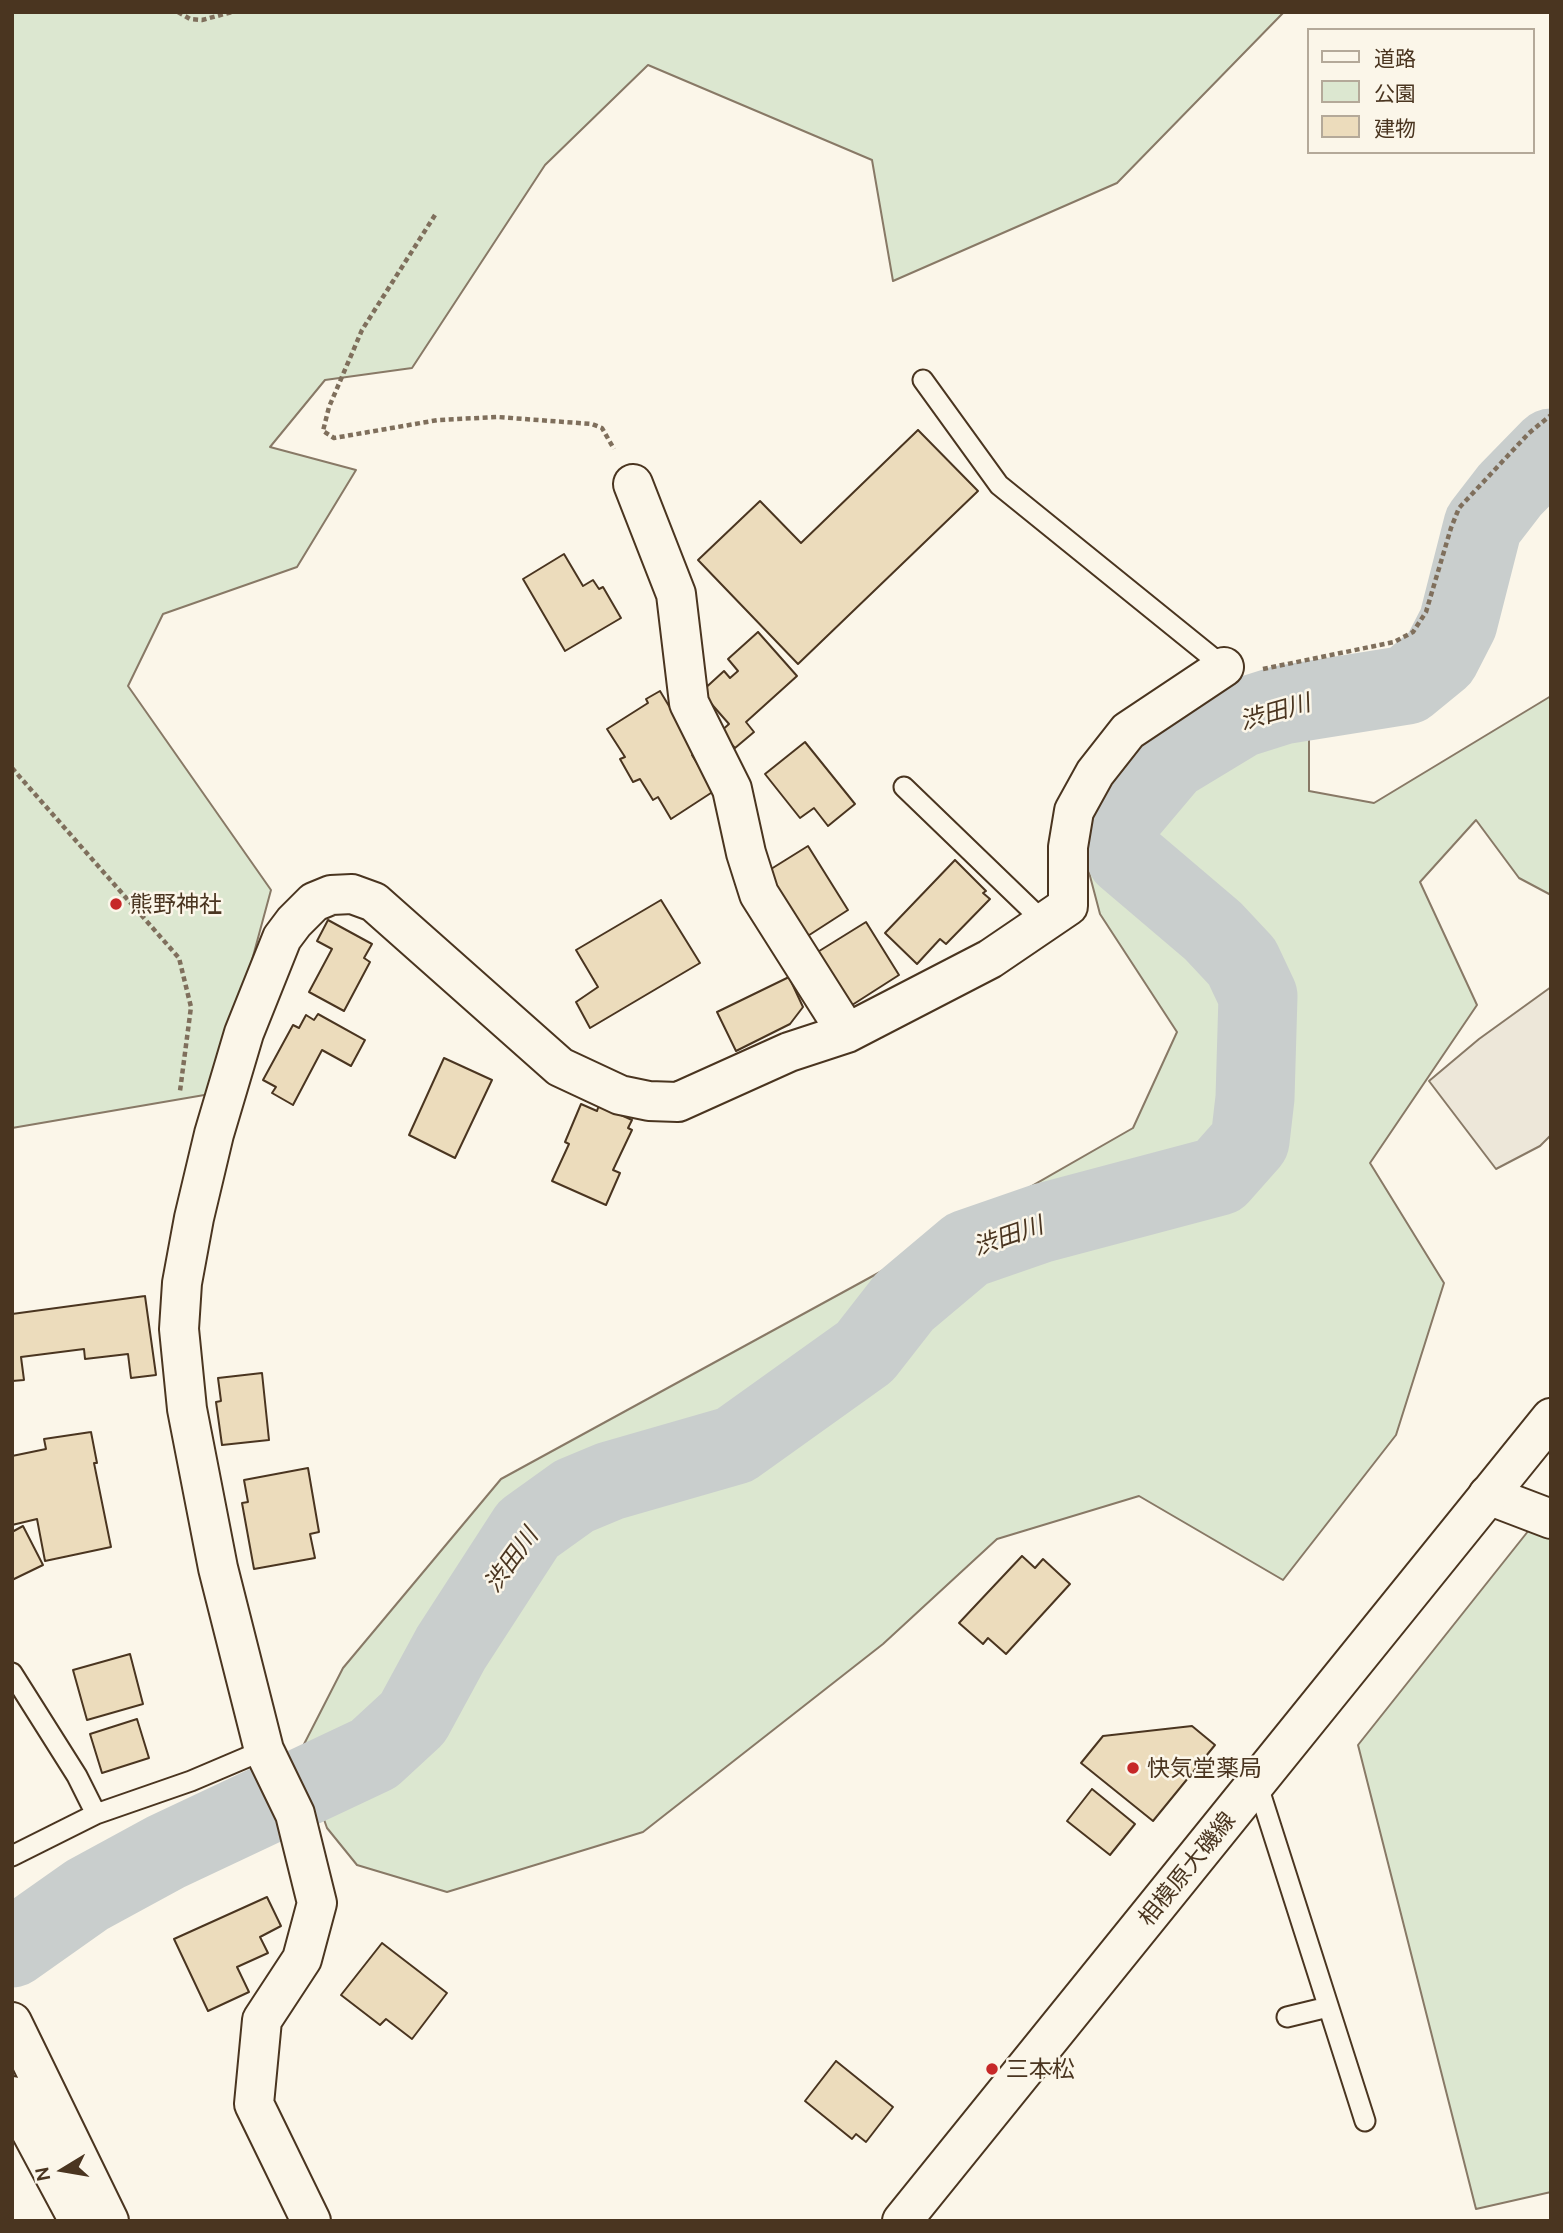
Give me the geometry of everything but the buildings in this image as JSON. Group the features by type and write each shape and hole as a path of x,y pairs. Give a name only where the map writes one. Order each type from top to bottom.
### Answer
{"main road":[{"path":"633,484 676,594 689,703 732,789 746,853 759,894 847,1033"},
{"path":"311,2221 254,2104 262,2020 302,1959 317,1903 295,1814 268,1758 218,1568 187,1409 179,1329 182,1283 214,1135 244,1033 282,938 314,902 331,895 352,894 374,902 560,1067 620,1095 649,1101 678,1102 789,1052 847,1033 990,959 1068,906 1068,847 1074,811 1094,773 1128,731 1224,667"},
{"name":"相模原大磯線","path":"902,2221 1551,1418"},
{"path":"1488,1494 1551,1519"},
{"path":"12,2022 23,2094 79,2221"},
{"path":"23,2094 109,2221"}],"lane":[{"path":"923,380 999,485 1224,667"},
{"path":"904,787 1044,922"},
{"path":"12,1673 77,1776 96,1814"},
{"path":"12,1856 96,1814 268,1758"},
{"path":"1257,1783 1366,2121"},
{"path":"1287,2017 1328,2007"}],"path":[{"path":"178,12 190,19 202,20 232,12"},
{"path":"435,215 362,330 329,407 323,431 334,438 438,420 498,417 592,424 602,428 633,484"},
{"path":"1224,667 1254,671 1394,642 1413,632 1426,612 1459,508 1529,433 1551,415"},
{"path":"12,768 179,958 191,1007 179,1099"}],"green space":[{"path":"12,12 1288,12 1283,13 1117,183 893,281 872,160 648,65 545,165 412,368 325,380 270,447 356,470 297,567 163,614 128,686 271,890 216,1093 12,1128"},
{"path":"1231,695 1309,736 1309,791 1374,803 1551,696 1551,895 1519,878 1476,820 1420,882 1477,1005 1370,1163 1444,1283 1396,1435 1283,1580 1139,1496 997,1539 883,1644 643,1832 447,1892 357,1865 327,1828 300,1752 343,1668 501,1479 913,1254 1133,1128 1177,1032 1100,914 1081,842 1109,778 1175,721"},
{"path":"1529,1530 1551,1538 1551,2192 1476,2209 1358,1745"}],"shaded area":[{"path":"1551,987 1551,1135 1540,1146 1496,1169 1429,1081 1479,1039"}],"waterway":[{"name":"渋田川","path":"12,1948 87,1895 166,1852 374,1754 413,1718 451,1648 528,1529 574,1496 610,1481 735,1445 865,1352 904,1302 967,1249 1042,1223 1219,1176 1250,1141 1255,1098 1258,996 1242,962 1213,931 1126,857 1115,833 1127,812 1170,761 1241,718 1282,705 1407,685 1440,658 1458,623 1483,525 1510,490 1551,448"}],"place":[{"name":"熊野神社","path":"116,904"},
{"name":"快気堂薬局","path":"1133,1768"},
{"name":"三本松","path":"992,2069"}]}
